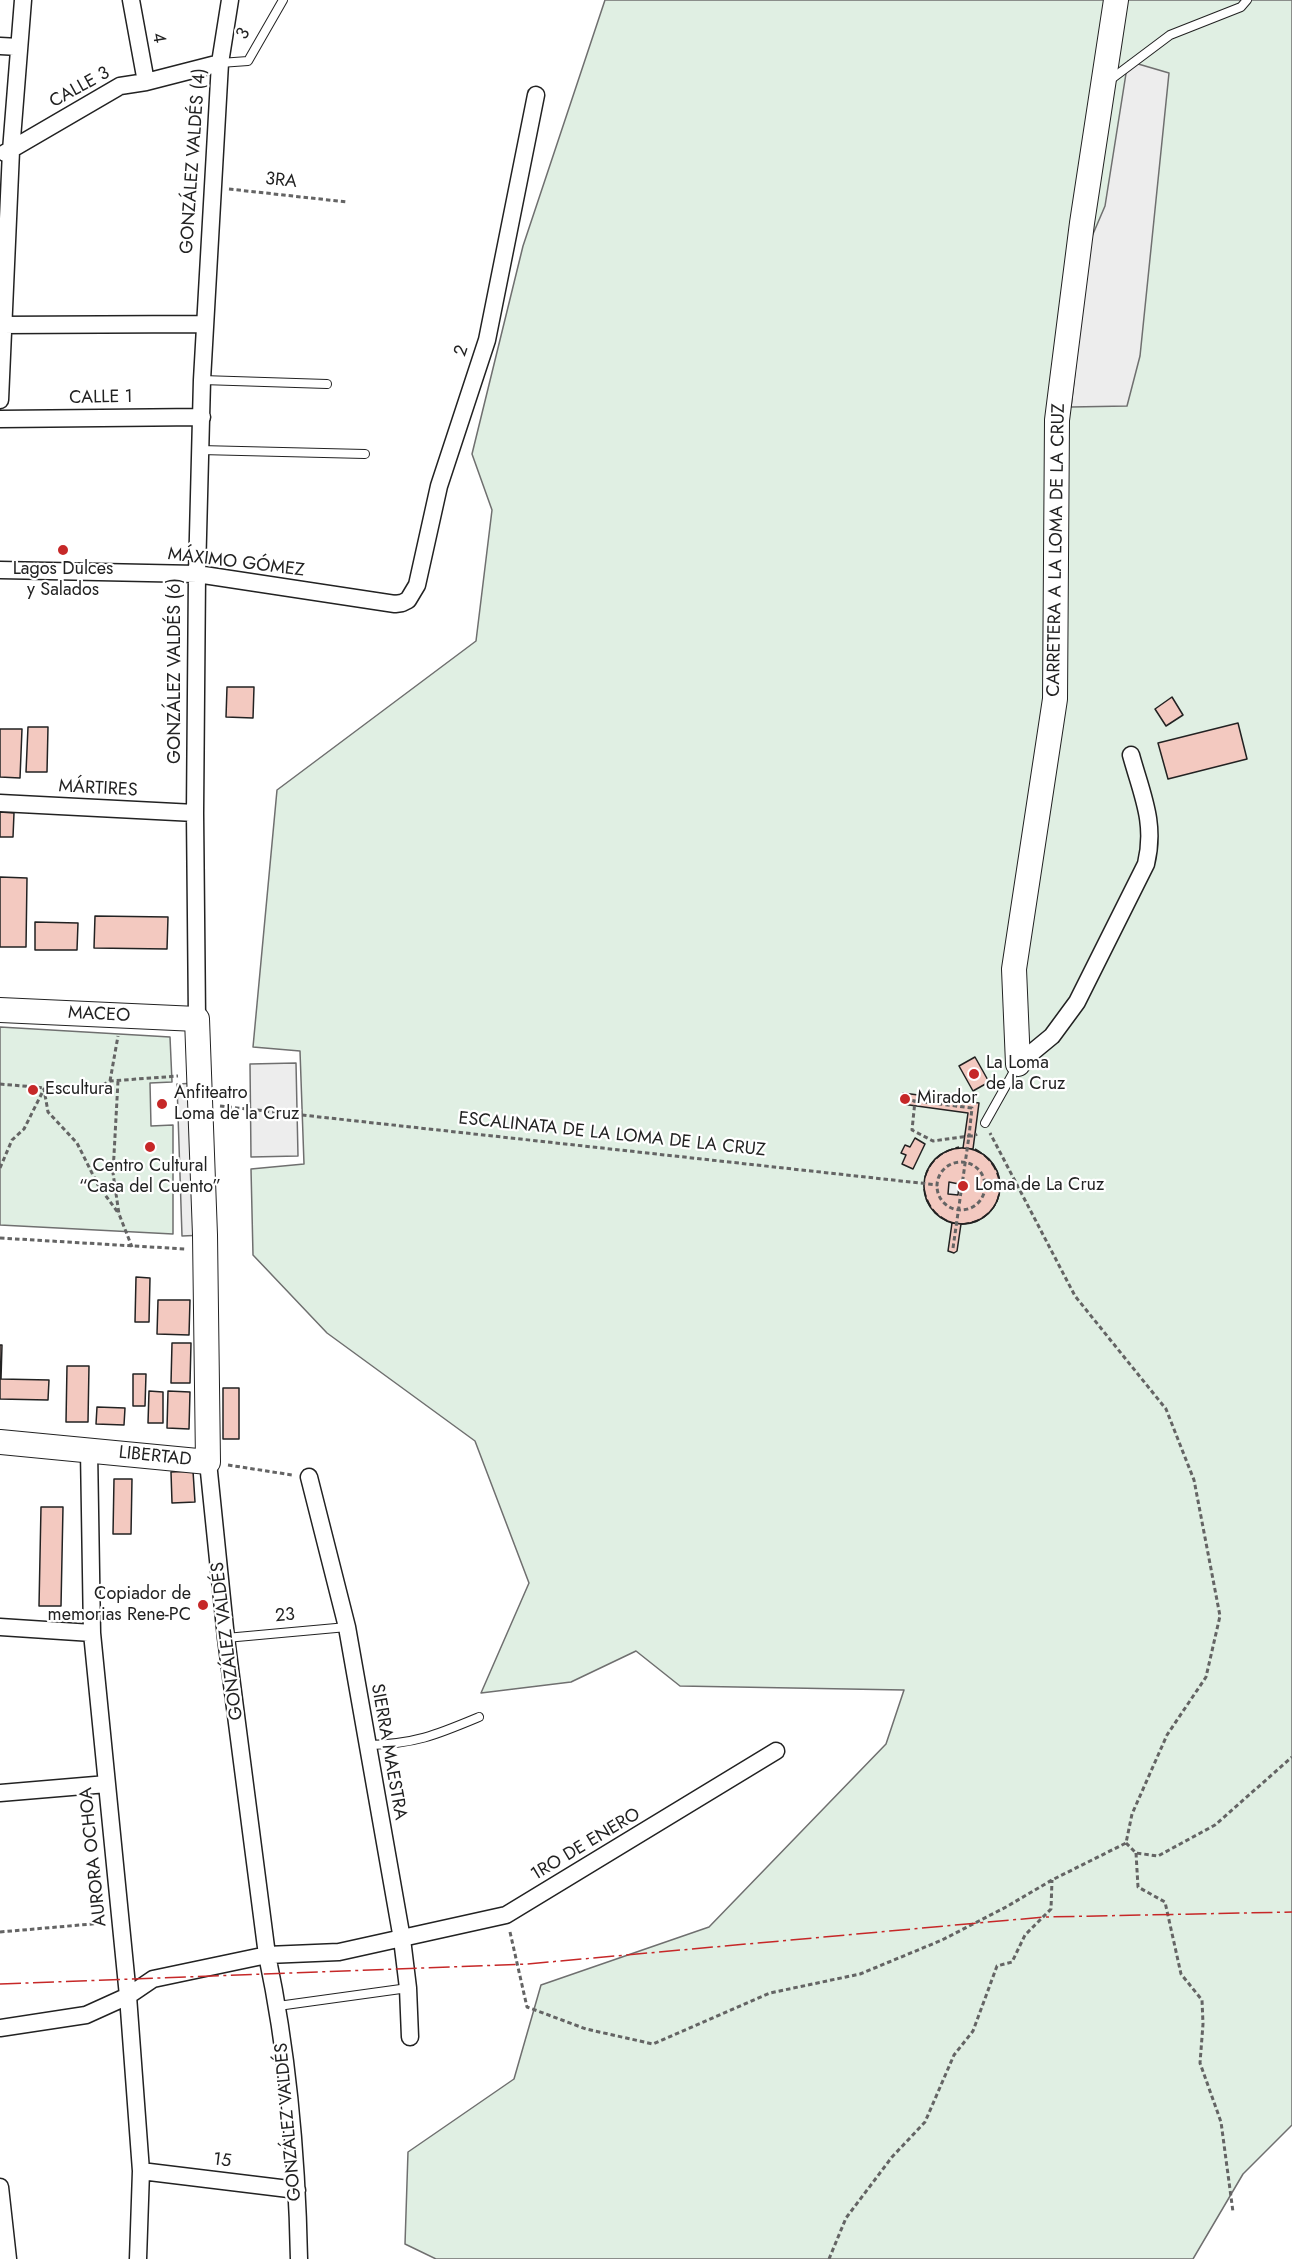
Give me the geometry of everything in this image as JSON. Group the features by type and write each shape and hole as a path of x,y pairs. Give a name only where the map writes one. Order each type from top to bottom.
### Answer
{"street":[{"path":"0,400 5,153 19,47 22,0"},
{"name":"4","path":"131,0 146,82"},
{"name":"GONZÁLEZ VALDÉS (4)","path":"204,324 220,63 230,0"},
{"name":"CARRETERA A LA LOMA DE LA CRUZ","path":"1018,1064 1014,969 1055,699 1057,420 1082,223 1116,0"},
{"path":"0,46 19,47"},
{"name":"CALLE 3","path":"5,153 120,86 146,82 220,63"},
{"name":"2","path":"395,604 408,600 417,585 439,486 487,340 536,95"},
{"path":"1,325 204,324"},
{"name":"GONZÁLEZ VALDÉS (6)","path":"197,1019 196,574 204,324"},
{"name":"CALLE 1","path":"0,419 202,417"},
{"name":"MÁXIMO GÓMEZ","path":"0,570 196,574 395,604"},
{"path":"1018,1064 1052,1036 1077,1002 1146,864 1151,843 1150,822 1131,755"},
{"name":"MÁRTIRES","path":"0,803 195,813"},
{"name":"MACEO","path":"0,1010 197,1019"},
{"name":"GONZÁLEZ VALDÉS","path":"197,1019 205,1250 208,1462 226,1638 267,1955 278,2006 297,2190 299,2259"},
{"name":"LIBERTAD","path":"0,1442 208,1462"},
{"name":"AURORA OCHOA","path":"89,1450 92,1633 128,1996 141,2170 138,2259"},
{"name":"SIERRA MAESTRA","path":"309,1477 347,1627 402,1939 408,1988 410,2037"},
{"path":"0,1627 92,1633"},
{"name":"1RO DE ENERO","path":"0,2028 86,2015 128,1996 153,1979 267,1955 339,1952 506,1915 776,1751"},
{"path":"0,1793 107,1784"},
{"name":"15","path":"141,2170 297,2190"},
{"path":"0,2187 8,2259"}],"lane":[{"name":"3","path":"220,63 248,61 283,0"},
{"path":"1102,85 1170,35 1241,7 1247,0"},
{"path":"202,380 327,384"},
{"path":"200,450 366,454"},
{"path":"986,1123 1018,1064"},
{"name":"23","path":"226,1638 347,1627"},
{"path":"367,1745 398,1744 421,1740 479,1717"},
{"path":"278,2006 408,1988"}],"path":[{"name":"3RA","path":"212,187 347,202"},
{"path":"110,1081 122,1016"},
{"path":"0,1084 91,1092 110,1081 167,1076"},
{"path":"118,1081 113,1173 118,1214"},
{"path":"44,1089 48,1112 77,1143 98,1185 118,1214 132,1246"},
{"path":"0,1168 12,1140 24,1129 44,1089"},
{"path":"905,1099 972,1108 953,1248"},
{"path":"915,1101 912,1130 933,1141 969,1136"},
{"name":"ESCALINATA DE LA LOMA DE LA CRUZ","path":"200,1104 938,1185"},
{"path":"986,1123 1075,1296 1166,1409 1194,1480 1220,1616 1206,1677 1167,1735 1132,1814 1126,1843"},
{"path":"957,1162 965,1162 979,1170 985,1185 980,1200 967,1209 951,1208 941,1198 938,1185 943,1170 957,1162"},
{"path":"0,1238 205,1250"},
{"name":"LIBERTAD","path":"208,1462 309,1477"},
{"path":"1136,1854 1158,1856 1215,1825 1292,1757"},
{"path":"1126,1843 1136,1854 1138,1887 1165,1902 1180,1974 1202,2000 1200,2064 1221,2122 1233,2212"},
{"path":"506,1915 527,2007 586,2029 653,2044 770,1993 860,1974 942,1940 1126,1843"},
{"path":"829,2259 846,2218 892,2157 925,2122 954,2055 973,2031 997,1966 1012,1962 1024,1935 1051,1910 1052,1880"},
{"path":"0,1932 120,1921"}],"green space":[{"path":"605,0 1292,0 1292,2125 1243,2174 1193,2259 436,2259 405,2244 408,2152 514,2079 541,1985 709,1927 886,1744 904,1690 680,1686 636,1651 571,1682 481,1693 529,1583 475,1441 327,1333 253,1255 251,1169 304,1164 300,1051 253,1047 277,790 476,641 492,510 472,454 523,246"},
{"path":"0,1027 170,1037 172,1082 150,1083 151,1126 173,1125 173,1234 0,1225"}],"shaded area":[{"path":"1128,61 1169,73 1140,356 1127,406 1071,407 1090,241 1105,206"},
{"path":"296,1063 298,1156 251,1157 250,1064"},
{"path":"199,1083 205,1235 182,1236 177,1084"},
{"path":"962,1148 977,1151 989,1159 997,1171 1000,1186 997,1201 989,1213 977,1221 962,1224 947,1221 935,1213 927,1201 924,1186 927,1171 935,1159 947,1151"}],"building":[{"path":"227,687 254,687 253,718 226,717"},
{"path":"1172,697 1183,715 1166,726 1155,709"},
{"path":"1238,723 1247,759 1168,779 1158,743"},
{"path":"28,727 48,727 47,772 26,772"},
{"path":"0,729 22,729 20,778 0,777"},
{"path":"0,812 14,813 13,837 0,837"},
{"path":"0,877 27,878 26,947 0,947"},
{"path":"95,916 168,917 167,949 94,948"},
{"path":"35,922 78,923 77,950 35,950"},
{"name":"La Loma de la Cruz","path":"975,1057 989,1082 973,1091 959,1066"},
{"path":"903,1093 979,1103 973,1149 963,1148 968,1113 902,1104 900,1101"},
{"path":"915,1138 925,1144 913,1169 902,1164 906,1155 901,1153 905,1145 910,1147"},
{"path":"962,1148 977,1151 989,1159 997,1171 1000,1186 997,1201 989,1213 977,1221 962,1224 947,1221 935,1213 927,1201 924,1186 927,1171 935,1159 947,1151"},
{"path":"949,1182 959,1184 958,1195 948,1194"},
{"path":"952,1223 961,1224 957,1251 954,1253 948,1251"},
{"path":"136,1277 150,1278 149,1322 135,1322"},
{"path":"158,1300 190,1300 189,1335 157,1334"},
{"path":"172,1343 191,1343 190,1383 171,1383"},
{"path":"0,1345 2,1345 1,1379 49,1380 48,1400 0,1399"},
{"path":"67,1366 89,1366 88,1422 66,1422"},
{"path":"133,1374 146,1374 145,1406 133,1406"},
{"path":"223,1388 239,1388 239,1439 223,1439"},
{"path":"149,1391 163,1392 163,1423 148,1423"},
{"path":"168,1391 190,1392 189,1429 167,1428"},
{"path":"97,1407 125,1408 124,1425 96,1424"},
{"path":"193,1471 195,1502 172,1503 171,1472"},
{"path":"114,1479 132,1479 131,1534 113,1534"},
{"path":"41,1507 63,1507 61,1606 39,1606"}],"fence":[{"path":"925,1177 937,1158 959,1147"},
{"path":"961,1224 976,1221 988,1214 999,1193 999,1181 995,1169 987,1158 975,1149"},
{"path":"924,1189 934,1210 952,1223"}],"power":[{"path":"0,1984 527,1964 1044,1917 1292,1912"}],"place":[{"name":"Lagos Dulces y Salados","path":"63,550"},
{"name":"La Loma de la Cruz","path":"974,1074"},
{"name":"Escultura","path":"33,1090"},
{"name":"Mirador","path":"905,1099"},
{"name":"Anfiteatro Loma de la Cruz","path":"162,1104"},
{"name":"Centro Cultural “Casa del Cuento”","path":"150,1147"},
{"name":"Loma de La Cruz","path":"963,1186"},
{"name":"Copiador de memorias Rene-PC","path":"203,1605"}]}
